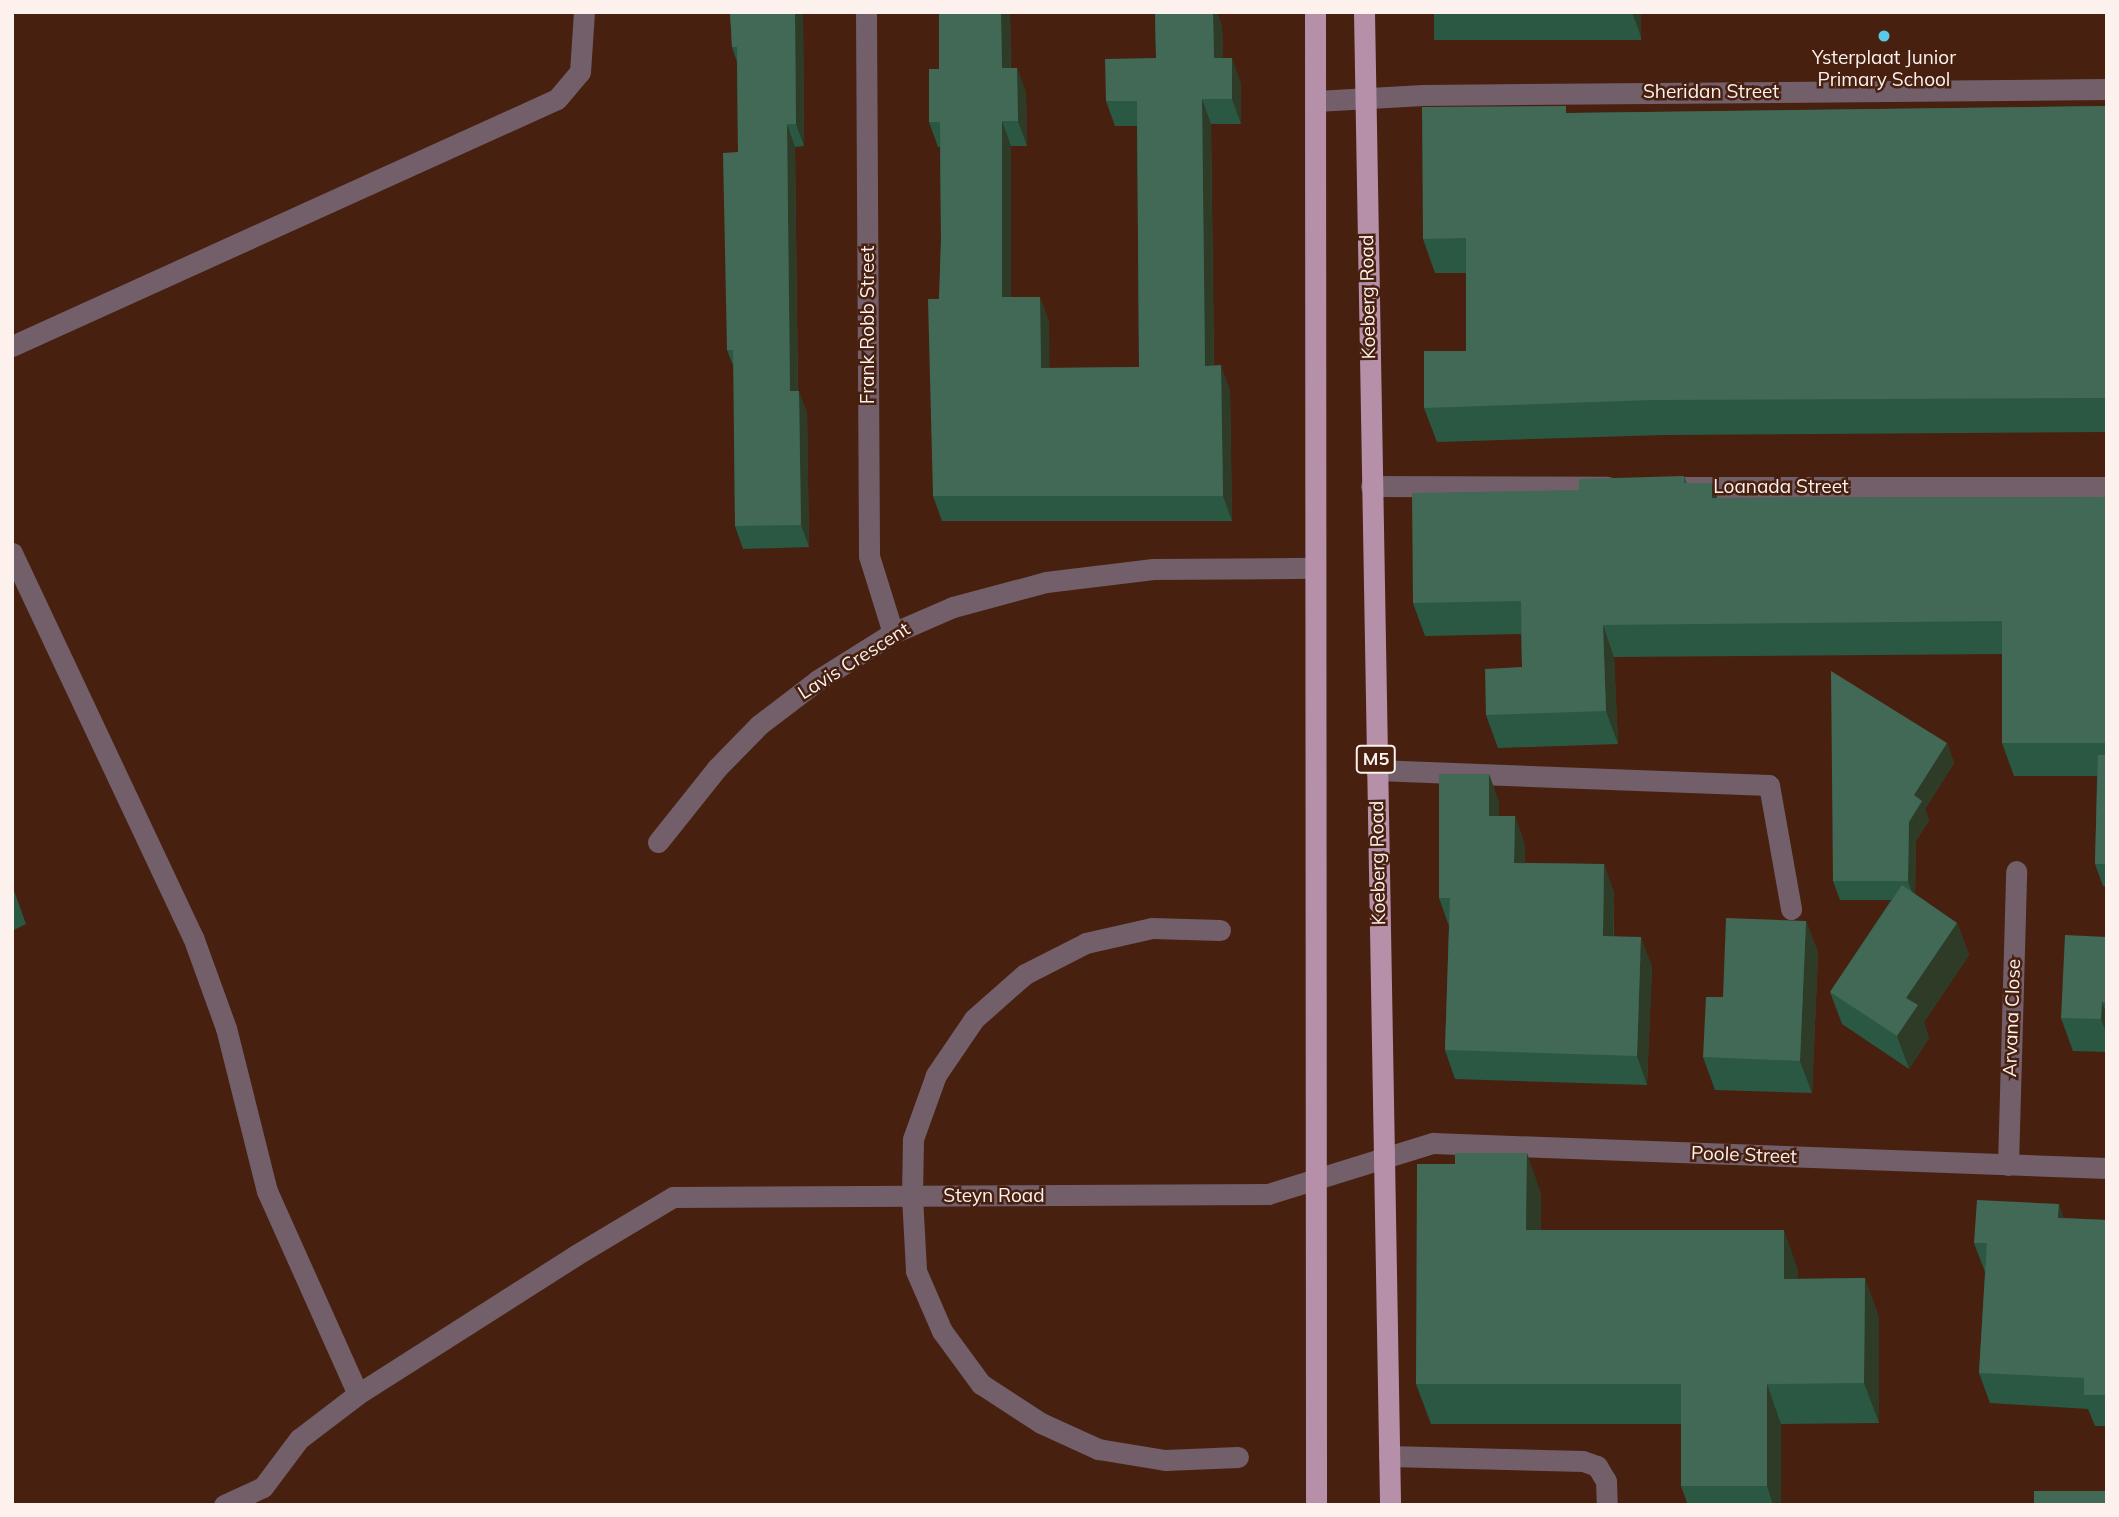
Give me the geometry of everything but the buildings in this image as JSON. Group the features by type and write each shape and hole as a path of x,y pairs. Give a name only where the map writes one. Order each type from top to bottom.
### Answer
{"main road":[{"path":"1315,12 1316,1505"},
{"name":"Koeberg Road","path":"1364,12 1390,1505"}],"street":[{"path":"12,346 557,99 580,72 584,12"},
{"name":"Frank Robb Street","path":"866,12 869,556 893,633"},
{"name":"Sheridan Street","path":"1316,102 1423,95 2107,89"},
{"path":"1371,486 1634,487"},
{"name":"Loanada Street","path":"1662,487 2107,487"},
{"path":"12,553 192,937 226,1028 267,1191 358,1394 299,1439 267,1496 224,1505"},
{"name":"Lavis Crescent","path":"658,842 717,768 760,725 818,680 893,633 953,607 1046,582 1153,569 1315,568"},
{"path":"1376,769 1769,785 1791,909"},
{"name":"Arvana Close","path":"2008,1165 2016,871"},
{"path":"1220,930 1152,928 1086,943 1025,974 974,1019 936,1075 913,1139 912,1196 916,1271 942,1331 981,1384 1041,1423 1098,1449 1165,1460 1238,1457"},
{"name":"Poole Street","path":"1314,1182 1433,1143 2107,1168"},
{"name":"Steyn Road","path":"358,1394 576,1255 673,1198 1257,1195 1314,1182"},
{"path":"1389,1456 1583,1461 1597,1466 1606,1480 1607,1505"}],"place":[{"name":"Ysterplaat Junior Primary School","path":"1884,36"}]}
